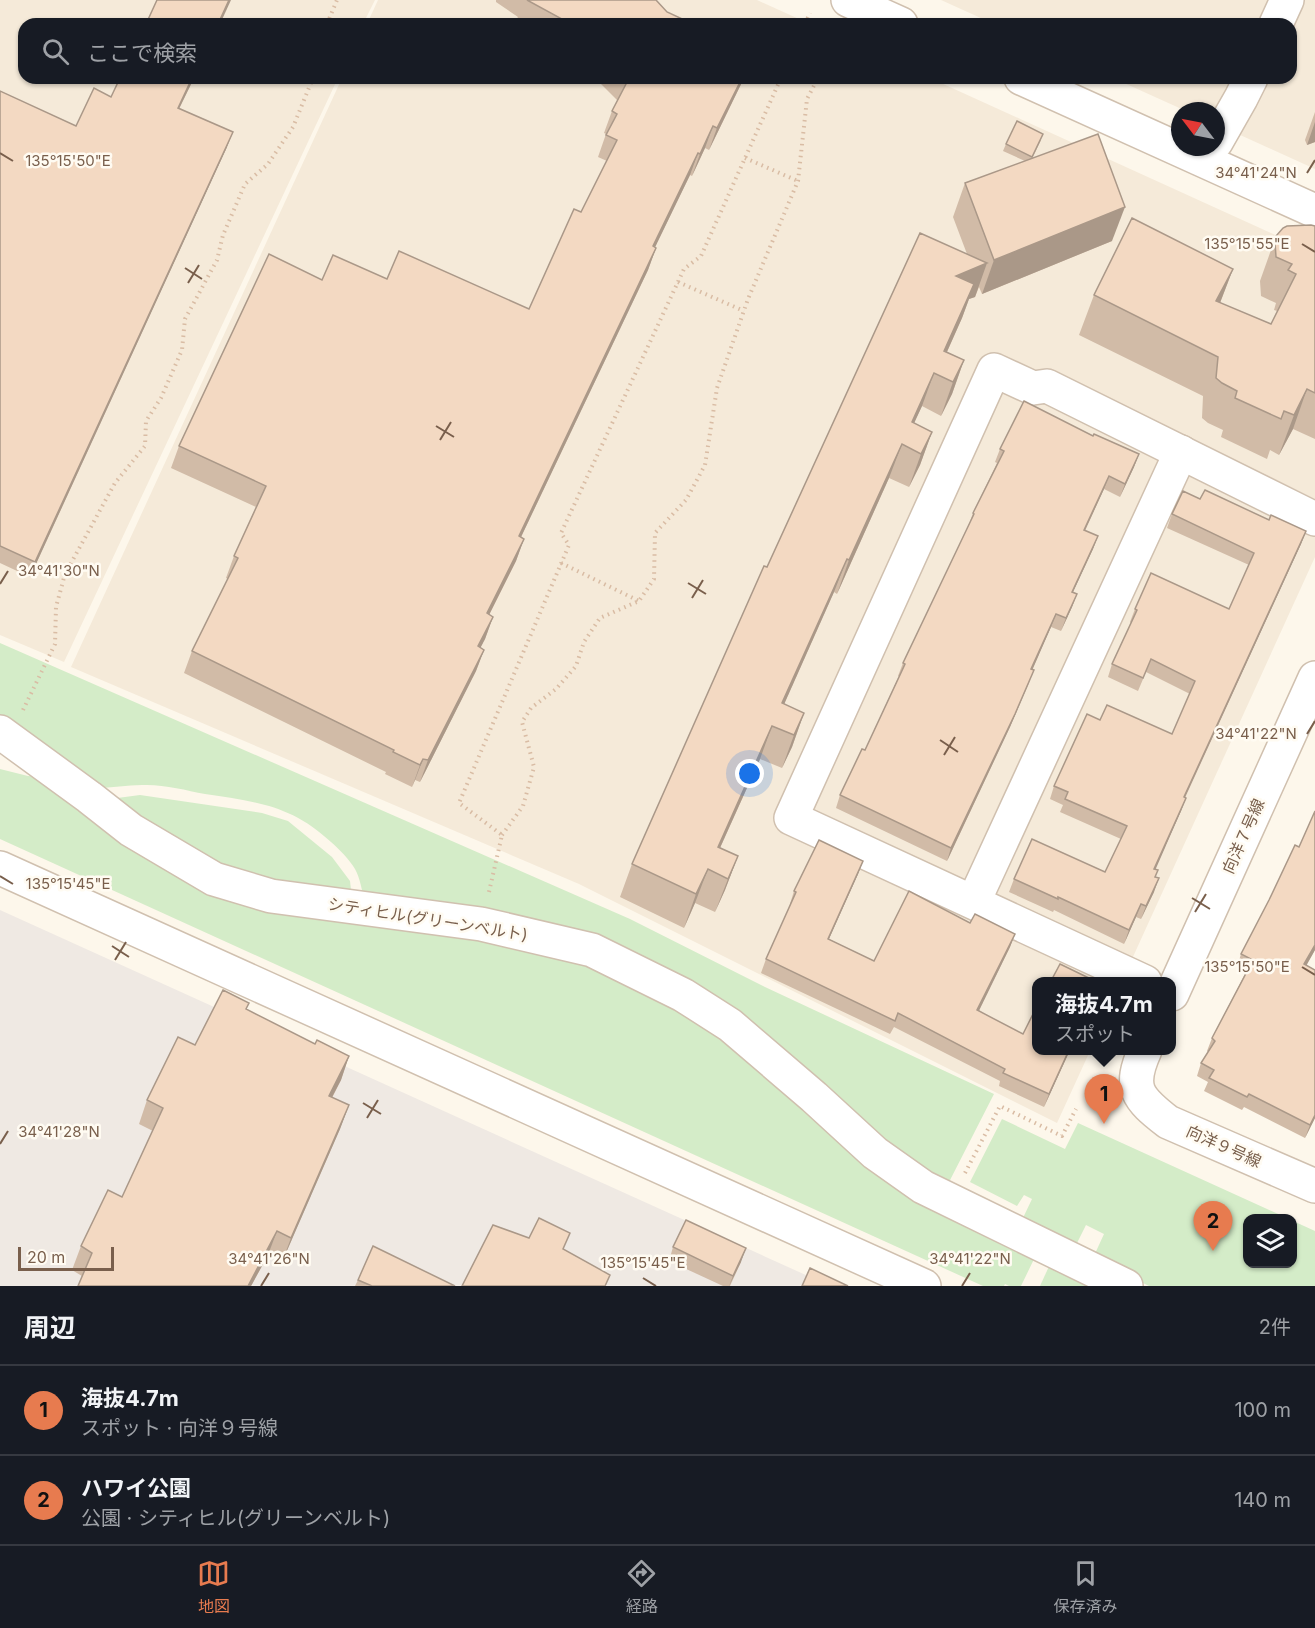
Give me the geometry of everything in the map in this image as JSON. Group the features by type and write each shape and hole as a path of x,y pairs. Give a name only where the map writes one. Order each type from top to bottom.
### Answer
{"street":[{"path":"848,0 888,18"},
{"path":"1279,18 1287,0"},
{"path":"1037,84 1171,135"},
{"path":"1225,126 1248,84"},
{"path":"1222,156 1315,211"},
{"path":"1136,977 791,818 994,370 1033,388 1047,386 1315,519"},
{"path":"974,901 1181,452"},
{"name":"向洋７号線","path":"1176,984 1315,678"},
{"name":"シティヒル(グリーンベルト)","path":"3,734 131,830 214,879 271,896 481,924 592,950 683,995 730,1025 875,1153 923,1187 1126,1286"},
{"path":"0,868 924,1286"},
{"name":"向洋９号線","path":"1144,1055 1136,1081 1140,1096 1148,1107 1168,1122 1315,1186"}],"path":[{"path":"330,18 337,0"},
{"path":"808,18 810,13"},
{"path":"3,734 27,702 55,644 56,607 64,574 115,483 145,446 146,421 160,398 182,350 185,319 217,260 223,236 244,184 268,164 293,127 311,84"},
{"path":"502,835 459,803 569,545 561,533 684,269 701,256 778,84"},
{"path":"481,924 502,835 523,806 534,767 522,722 531,708 556,688 576,666 584,642 600,618 639,601 654,579 655,532 686,500 705,465 717,388 744,311 798,181 807,99 815,84"},
{"path":"745,158 798,181"},
{"path":"678,282 744,311"},
{"path":"561,562 639,601"},
{"path":"950,1200 1000,1106 1062,1136 1076,1109"}],"shaded area":[{"path":"0,0 375,0 366,18 18,18 18,84 335,84 64,662 0,635"},
{"path":"378,0 757,0 797,18 370,18"},
{"path":"941,0 1315,0 1315,169 1225,128 1225,102 1171,102 1171,104 1126,84 1297,84 1297,18 981,18"},
{"path":"339,84 943,84 1315,253 1315,557 1124,977 1032,977 1032,1055 1088,1055 1057,1123 579,884 71,667"},
{"path":"0,910 830,1286 0,1286"}],"green space":[{"path":"0,643 630,919 765,987 994,1094 947,1186 886,1150 674,978 364,900 357,873 341,851 302,820 272,807 158,785 96,788 0,717"},
{"path":"0,769 28,776 45,777 166,866 471,933 592,964 653,991 1036,1255 1021,1286 1005,1284 1004,1286 983,1286 0,839"},
{"path":"140,795 262,813 288,821 332,857 350,881 352,899 237,874 110,799"},
{"path":"1002,1119 1065,1149 1078,1123 1278,1214 1243,1214 1243,1268 1297,1268 1297,1223 1315,1231 1315,1286 1149,1286 1093,1258 1104,1234 1086,1225 1074,1249 1022,1220 1032,1199 1024,1195 1017,1206 970,1182"},
{"path":"1051,1262 1099,1286 1040,1286"}],"building":[{"path":"157,0 229,0 221,18 149,18"},
{"path":"527,0 656,0 667,12 680,18 560,18"},
{"path":"117,84 189,84 178,108 233,132 35,562 0,546 0,91 76,126 94,88 111,97"},
{"path":"626,84 739,84 717,128 713,126 700,154 698,153 653,246 656,248 519,536 524,539 487,613 493,617 478,646 484,650 428,760 423,759 420,765 192,651 238,558 234,556 266,486 179,446 269,254 322,280 333,255 387,279 399,251 529,309 574,209 581,212 617,140 606,135 617,114 612,111"},
{"path":"1017,121 1043,134 1032,157 1006,144"},
{"path":"1098,134 1125,207 994,260 965,183"},
{"path":"1132,218 1233,269 1216,301 1271,324 1296,274 1288,270 1292,264 1276,257 1276,236 1287,226 1315,226 1315,393 1307,389 1294,415 1284,411 1281,419 1235,398 1237,391 1216,378 1218,357 1094,295"},
{"path":"920,233 987,263 956,276 974,284 944,351 964,360 953,382 934,373 912,422 932,432 921,454 902,444 849,560 847,559 782,703 804,713 794,735 772,726 718,847 738,856 728,879 708,869 696,894 632,864 764,566 767,567"},
{"path":"1024,401 1093,436 1094,434 1139,454 1125,484 1109,476 1084,530 1098,536 1072,592 1077,594 1066,618 1056,614 1031,669 1034,670 1015,714 951,848 840,795 862,749 865,750 905,664 903,663 1004,451 1000,449"},
{"path":"1205,490 1269,520 1271,515 1306,531 1184,797 1186,798 1154,869 1158,870 1155,877 1159,878 1146,906 1141,904 1129,930 1014,879 1032,839 1105,872 1127,826 1065,799 1068,792 1054,786 1087,714 1100,720 1107,705 1172,734 1195,681 1151,659 1143,678 1112,664 1151,573 1229,609 1254,553 1172,514 1183,491 1200,499"},
{"path":"1315,811 1315,945 1304,964 1315,970 1315,1115 1310,1125 1249,1094 1247,1097 1209,1078 1214,1070 1201,1063 1215,1041 1212,1038 1253,960 1241,954 1295,845 1299,847"},
{"path":"819,840 863,861 828,939 874,961 909,891 970,923 975,914 1015,934 977,1010 1023,1034 1032,1016 1032,1055 1067,1055 1049,1094 1003,1073 1005,1069 898,1013 895,1021 766,959 796,892 794,891"},
{"path":"1060,964 1087,977 1053,977"},
{"path":"223,990 249,1003 246,1009 315,1044 317,1040 349,1056 329,1096 349,1105 291,1238 277,1231 248,1286 78,1286 92,1253 81,1246 108,1190 122,1197 163,1108 147,1100 178,1037 195,1045"},
{"path":"539,1218 570,1233 563,1249 610,1275 605,1286 462,1286 493,1225 529,1238"},
{"path":"686,1220 746,1248 733,1276 673,1247"},
{"path":"373,1246 455,1286 372,1286 358,1280"},
{"path":"810,1268 848,1286 802,1286"}],"place":[{"name":"海抜4.7m","path":"1104,1124"},
{"name":"ハワイ公園","path":"1213,1251"}]}
